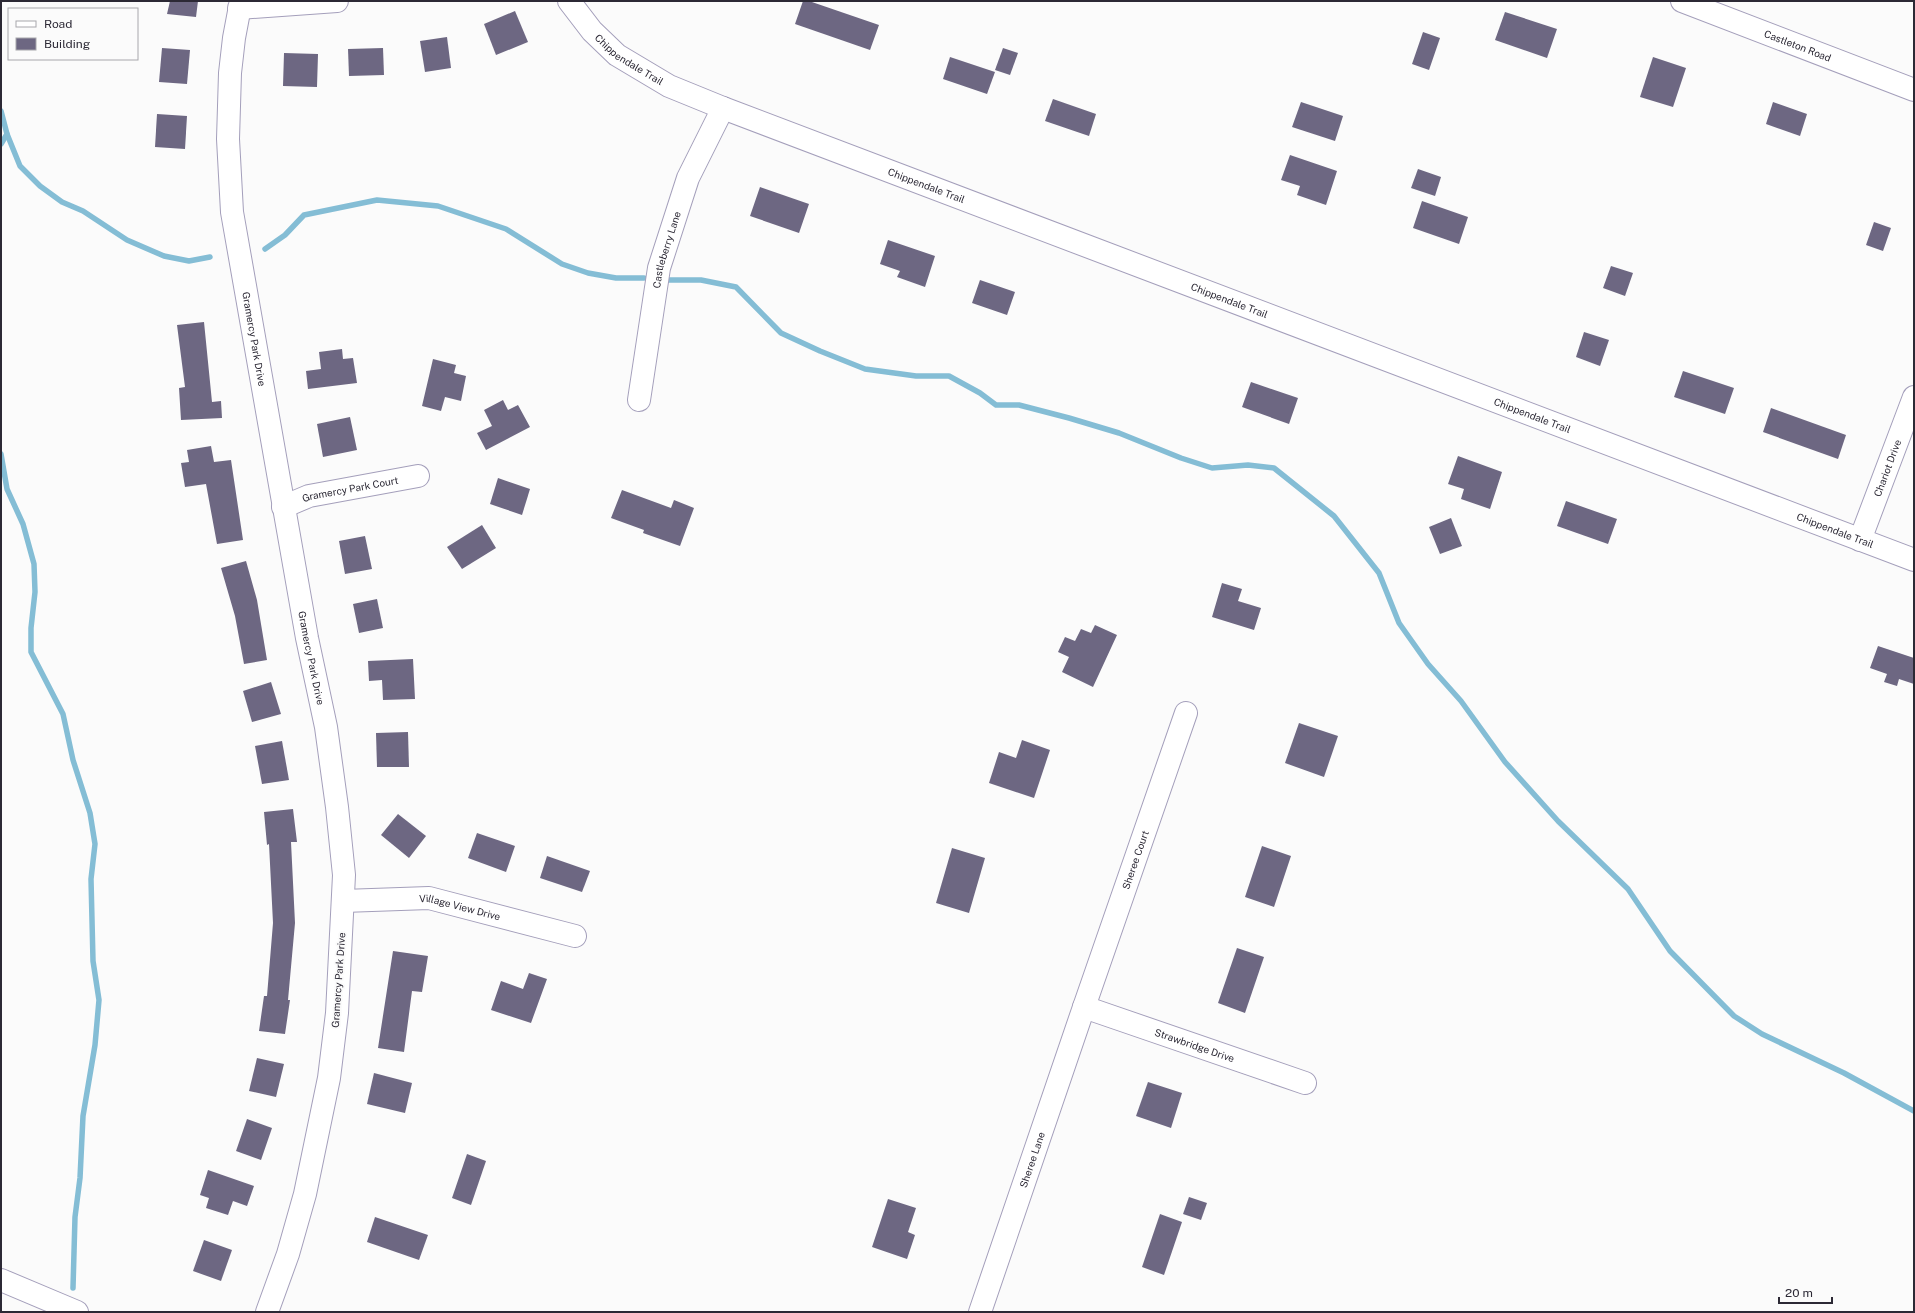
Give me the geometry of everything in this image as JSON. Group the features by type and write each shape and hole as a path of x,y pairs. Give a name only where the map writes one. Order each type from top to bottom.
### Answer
{"street":[{"path":"240,4 337,1"},
{"name":"Chippendale Trail","path":"569,1 592,31 617,55 669,86 723,108 1914,560"},
{"name":"Castleton Road","path":"1682,1 1914,90"},
{"name":"Gramercy Park Drive","path":"240,4 230,73 228,139 232,212 307,638 326,728 337,807 344,875 337,1013 329,1078 305,1194 288,1254 267,1312"},
{"name":"Castleberry Lane","path":"640,400 659,268 688,178 723,108"},
{"name":"Chariot Drive","path":"1860,540 1914,397"},
{"name":"Gramercy Park Court","path":"283,506 309,496 418,476"},
{"name":"Sheree Court","path":"1084,1007 1186,713"},
{"name":"Village View Drive","path":"343,901 429,898 575,936"},
{"name":"Strawbridge Drive","path":"1084,1007 1305,1083"},
{"name":"Sheree Lane","path":"980,1312 1084,1007"},
{"path":"1,1280 77,1312"}],"building":[{"path":"170,1 198,1 196,17 167,14"},
{"path":"803,1 809,1 879,25 870,50 795,24"},
{"path":"515,11 528,42 496,55 484,24"},
{"path":"1505,12 1557,29 1547,58 1495,40"},
{"path":"1423,32 1440,38 1429,70 1412,64"},
{"path":"447,37 451,68 425,72 420,41"},
{"path":"162,48 190,50 187,84 159,82"},
{"path":"383,48 384,75 349,76 348,49"},
{"path":"1003,48 1018,53 1010,75 995,70"},
{"path":"284,53 318,54 317,87 283,86"},
{"path":"950,57 995,72 987,94 943,79"},
{"path":"1653,57 1686,68 1673,107 1640,97"},
{"path":"1053,99 1096,114 1089,136 1045,121"},
{"path":"1301,102 1343,116 1335,141 1292,127"},
{"path":"1773,102 1807,114 1800,136 1766,124"},
{"path":"157,114 187,116 185,149 155,147"},
{"path":"1290,155 1337,171 1326,205 1297,195 1300,186 1281,180"},
{"path":"1418,169 1441,177 1435,196 1411,188"},
{"path":"760,187 809,204 799,233 750,216"},
{"path":"1422,201 1468,217 1459,244 1413,228"},
{"path":"1874,222 1891,228 1883,251 1866,245"},
{"path":"888,240 935,256 925,287 897,277 900,271 880,264"},
{"path":"1611,266 1633,273 1625,296 1603,288"},
{"path":"980,280 1015,292 1007,315 972,303"},
{"path":"204,322 212,402 221,401 222,418 181,420 179,388 185,387 177,325"},
{"path":"1584,332 1609,340 1600,366 1576,357"},
{"path":"342,349 343,359 353,358 357,383 308,389 306,371 321,369 319,352"},
{"path":"433,359 456,365 454,373 466,376 461,401 445,397 441,411 422,406"},
{"path":"1683,371 1734,388 1725,414 1674,397"},
{"path":"1251,382 1298,398 1289,424 1242,407"},
{"path":"503,400 508,410 518,405 530,427 486,450 477,433 492,426 484,410"},
{"path":"1771,408 1846,435 1838,459 1763,432"},
{"path":"350,417 357,450 323,457 317,424"},
{"path":"211,446 214,462 231,460 243,540 217,544 206,484 185,487 181,463 189,462 187,450"},
{"path":"1458,456 1502,472 1490,509 1461,499 1464,489 1448,484"},
{"path":"498,478 530,489 522,515 490,504"},
{"path":"622,490 671,508 674,500 694,508 680,546 643,533 644,530 611,518"},
{"path":"1566,501 1617,519 1608,544 1557,526"},
{"path":"1451,518 1462,546 1440,554 1429,527"},
{"path":"482,525 496,548 462,569 447,547"},
{"path":"365,536 372,569 345,574 339,541"},
{"path":"246,561 257,600 267,660 244,664 235,616 221,568"},
{"path":"1222,583 1242,589 1238,601 1261,608 1254,630 1212,617"},
{"path":"377,599 383,628 359,633 353,604"},
{"path":"1095,625 1117,635 1093,687 1062,672 1069,657 1058,652 1065,637 1075,641 1081,629 1091,633"},
{"path":"1878,646 1914,658 1914,684 1899,679 1897,686 1884,682 1887,674 1870,668"},
{"path":"413,659 415,699 383,700 382,680 369,681 368,661"},
{"path":"271,682 281,714 252,722 243,691"},
{"path":"1299,723 1338,736 1324,777 1285,763"},
{"path":"408,732 409,767 377,767 376,733"},
{"path":"1022,740 1050,750 1034,798 989,783 999,752 1016,758"},
{"path":"282,741 289,780 262,784 255,746"},
{"path":"293,809 297,842 291,842 295,923 288,1000 290,1000 285,1034 259,1031 264,996 267,996 273,923 269,844 267,845 264,812"},
{"path":"398,814 426,836 409,858 381,835"},
{"path":"477,833 515,846 506,872 468,858"},
{"path":"1262,846 1291,856 1274,907 1245,897"},
{"path":"952,848 985,858 969,913 936,903"},
{"path":"547,856 590,871 582,892 540,878"},
{"path":"1237,948 1264,957 1245,1013 1218,1003"},
{"path":"393,951 428,956 422,992 412,991 404,1052 378,1048"},
{"path":"529,973 547,979 531,1023 491,1010 501,981 523,989"},
{"path":"257,1058 284,1064 276,1097 249,1091"},
{"path":"374,1073 412,1083 405,1113 367,1104"},
{"path":"1148,1082 1182,1093 1171,1128 1136,1116"},
{"path":"247,1119 272,1128 261,1160 236,1151"},
{"path":"467,1154 486,1161 471,1205 452,1198"},
{"path":"208,1170 254,1186 247,1206 233,1201 228,1215 206,1208 209,1198 200,1195"},
{"path":"1189,1197 1207,1203 1201,1220 1183,1214"},
{"path":"888,1199 916,1208 908,1232 915,1235 907,1259 872,1247"},
{"path":"1160,1214 1182,1222 1164,1275 1142,1267"},
{"path":"375,1217 428,1235 419,1260 367,1242"},
{"path":"204,1240 232,1250 221,1281 193,1271"}],"waterway":[{"path":"1,111 7,134 20,166 40,186 62,202 83,211 127,240 164,256 189,261 210,257"},
{"path":"1,144 7,134"},
{"path":"265,249 285,235 304,215 377,200 438,206 506,229 562,264 588,273 616,278 644,278"},
{"path":"669,280 701,280 736,287 781,333 865,369 916,376 949,376 980,393 996,405 1019,405 1069,418 1119,433 1181,458 1212,468 1248,465 1274,468 1334,516 1379,573 1399,623 1428,664 1461,701 1505,762 1558,821 1628,889 1670,951 1734,1016 1762,1034 1844,1073 1914,1111"},
{"path":"1,454 7,489 23,524 34,564 35,592 31,628 31,652 63,714 73,760 90,813 95,844 91,879 93,961 99,1000 95,1045 83,1116 80,1178 75,1217 73,1288"}]}
